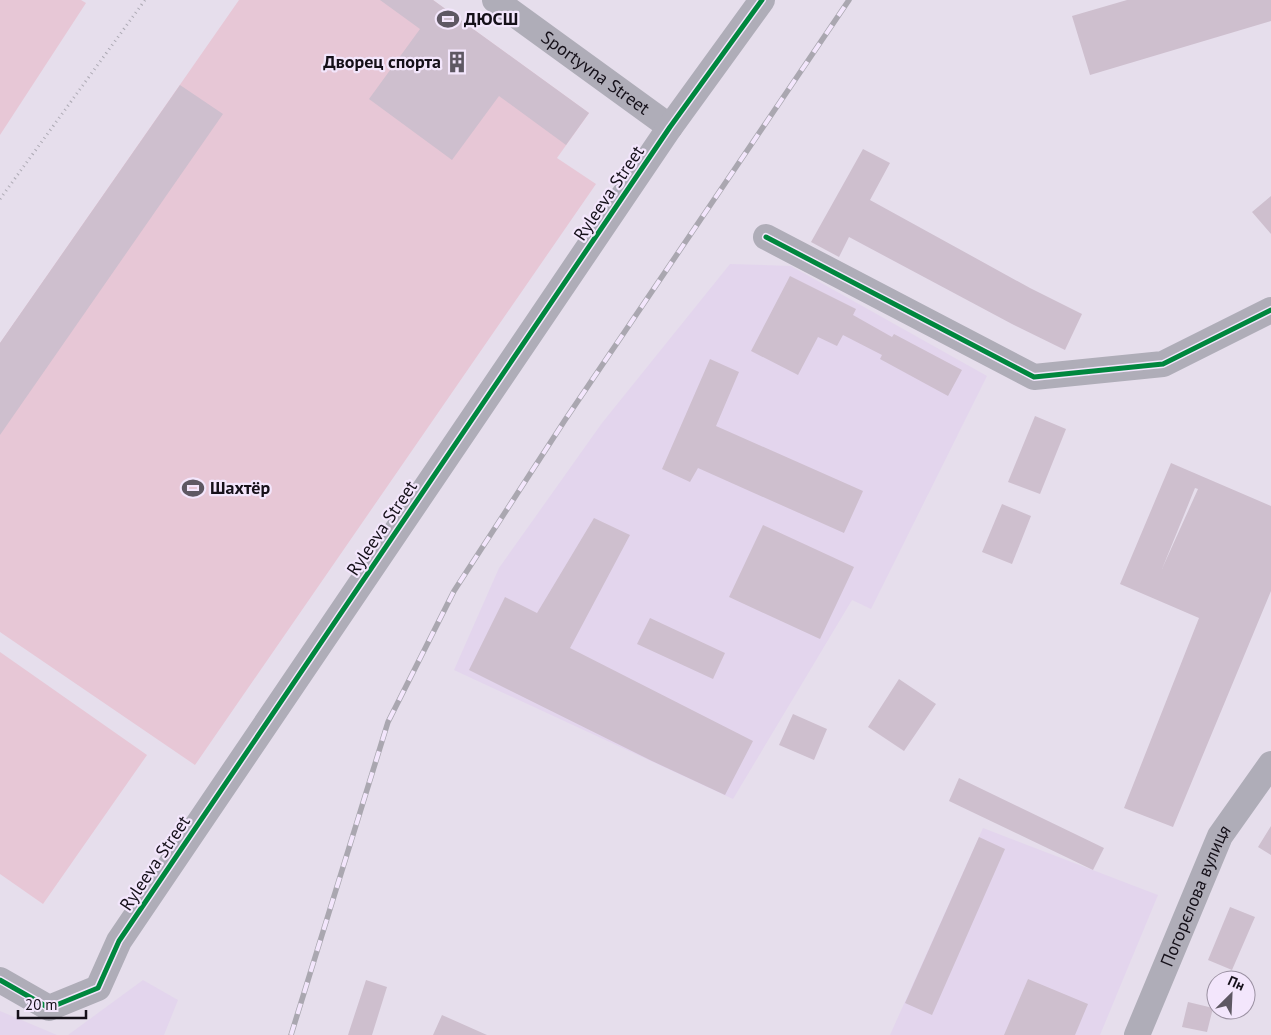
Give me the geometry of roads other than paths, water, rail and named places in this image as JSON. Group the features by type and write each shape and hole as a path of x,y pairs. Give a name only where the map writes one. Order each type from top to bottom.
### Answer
{"street":[{"name":"Sportyvna Street","path":"495,0 670,127"},
{"name":"Ryleeva Street","path":"0,980 49,1008 98,988 119,941 670,127 762,0"},
{"path":"766,237 1034,377 1163,364 1271,310"},
{"name":"Погорєлова вулиця","path":"1136,1035 1220,836 1271,764"}],"railway":[{"path":"291,1035 388,722 454,591 565,420 849,0"}],"place":[{"name":"ДЮСШ","path":"448,19"},
{"name":"Дворец спорта","path":"457,62"},
{"name":"Шахтёр","path":"193,488"}]}
